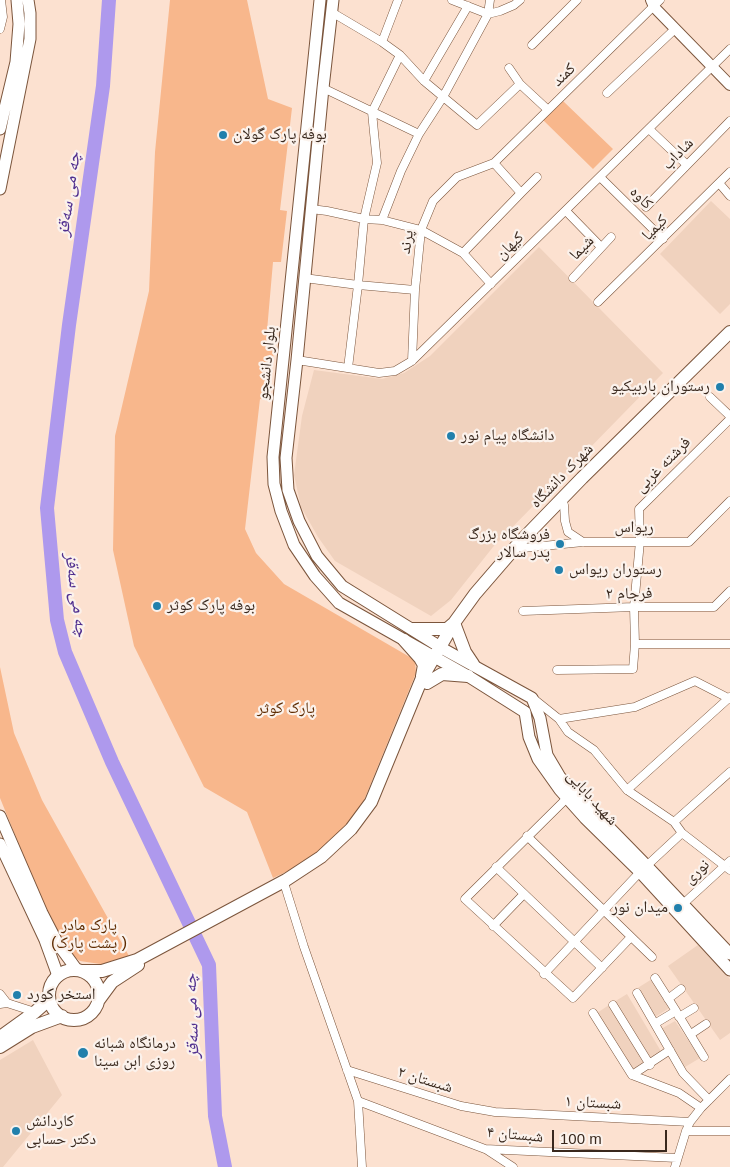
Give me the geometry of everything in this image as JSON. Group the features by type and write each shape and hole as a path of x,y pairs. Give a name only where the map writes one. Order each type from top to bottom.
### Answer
{"main road":[{"path":"0,129 16,62 19,24 17,0"},
{"path":"0,189 30,39 28,0"},
{"path":"320,0 333,4"},
{"name":"بلوار دانشجو","path":"320,0 273,457 274,484 281,511 294,545 315,576 339,604 404,640 439,654"},
{"name":"بلوار دانشجو","path":"333,4 322,88 286,458 288,490 299,521 317,556 342,586 413,629 439,654"},
{"name":"شهرک دانشگاه","path":"455,627 480,588 519,543 730,332"},
{"path":"273,891 321,857 364,814 424,681 455,627 468,614 503,570 564,505 631,441 730,341"},
{"path":"331,595 342,586"},
{"path":"413,629 446,629 455,627"},
{"path":"455,627 465,652 473,664"},
{"path":"0,844 45,940 57,973 50,989 51,1004 55,1011 62,1016 74,1020 84,1018 90,1014 112,982 137,962 286,886 327,861 344,848 365,824 380,795 424,681 424,664 404,640"},
{"path":"439,654 473,664 532,698"},
{"name":"شهید بابایی","path":"439,654 468,676 525,712 529,737 538,760 567,798 684,904 730,954"},
{"path":"424,681 442,674 468,676"},
{"name":"شهید بابایی","path":"532,698 540,718 547,755 560,777 644,869 730,970"},
{"path":"0,816 42,913 58,944 79,970 94,979 98,986 98,1001"},
{"path":"56,977 68,970 102,971 137,962"},
{"path":"0,1037 35,1012 50,995"},
{"path":"0,1047 32,1027 62,1016"}],"street":[{"path":"0,29 3,18 1,0"},
{"path":"382,42 398,0"},
{"path":"453,0 488,14 514,5 520,0"},
{"path":"382,220 401,171 419,134 444,98 488,14 490,0"},
{"path":"532,45 577,0"},
{"path":"655,2 675,29 730,85"},
{"name":"کمند","path":"494,163 655,2"},
{"path":"333,4 400,55 424,81 477,125 520,84"},
{"path":"424,81 468,6"},
{"path":"607,93 675,29"},
{"name":"کیهان","path":"297,360 379,373 395,371 412,361 730,49"},
{"path":"348,368 364,219 377,163 372,112 400,55"},
{"path":"509,68 520,84 547,110"},
{"path":"322,88 419,134"},
{"name":"شاداب","path":"646,207 730,121"},
{"path":"649,129 687,165"},
{"path":"494,163 521,193"},
{"name":"پرند","path":"412,361 415,290 421,230 433,201 457,177 494,163"},
{"name":"کیمیا","path":"598,302 730,172"},
{"path":"463,253 537,177"},
{"name":"کاوه","path":"600,177 663,239"},
{"path":"718,184 730,196"},
{"path":"311,209 364,219 382,220 421,230 463,253 491,284"},
{"path":"566,211 601,247"},
{"name":"شیما","path":"573,278 611,237"},
{"path":"304,278 415,290"},
{"path":"710,397 730,418"},
{"name":"فرشته غربی","path":"557,670 633,669 635,644 634,607 640,541 639,509 730,418"},
{"name":"ریواس","path":"523,548 583,542 689,542 730,501"},
{"path":"564,505 568,532 583,542"},
{"name":"فرجام ۲","path":"523,611 634,607 714,607 730,591"},
{"path":"635,644 730,644"},
{"path":"559,718 635,707 695,681 730,698 627,790"},
{"path":"532,698 559,718 568,732 594,750 627,790 674,822 682,833 728,866"},
{"path":"674,822 730,772"},
{"path":"567,798 464,899 544,974 573,998 631,937"},
{"path":"544,974 644,869 682,833"},
{"path":"527,836 652,957"},
{"name":"نوری","path":"684,904 728,866"},
{"path":"496,867 602,968"},
{"path":"286,886 304,947 358,1101 362,1167"},
{"path":"493,926 521,897"},
{"path":"655,978 704,1057"},
{"path":"668,999 681,989"},
{"path":"637,993 684,1073 709,1100"},
{"path":"0,994 4,1003 35,1012"},
{"path":"613,1005 650,1064"},
{"path":"656,1023 694,1008"},
{"path":"593,1013 632,1075 679,1093 701,1108"},
{"path":"691,1034 706,1024"},
{"path":"632,1075 670,1050"},
{"name":"شبستان ۲","path":"347,1070 461,1106 495,1112"},
{"path":"674,1167 690,1122 701,1108 729,1082"},
{"name":"شبستان ۴","path":"358,1101 485,1149 677,1158"},
{"name":"شبستان ۱","path":"495,1112 690,1122"},
{"path":"686,1131 730,1131"},
{"path":"485,1149 513,1167"}],"shaded area":[{"path":"711,201 730,219 730,304 720,314 660,254"},
{"name":"دانشگاه پیام نور","path":"539,247 663,373 493,547 451,600 431,616 335,561 318,537 301,507 294,475 302,416 314,370 382,379 404,373 430,356"},
{"path":"698,945 730,979 730,1033 720,1040 668,966"},
{"path":"652,979 671,1007 655,1017 636,989"},
{"path":"627,994 662,1053 651,1061 614,1002"},
{"path":"609,1005 645,1064 632,1072 597,1013"},
{"path":"675,1021 700,1058 685,1067 661,1029"},
{"name":"کاردانش دکتر حسابی","path":"33,1040 62,1095 3,1167 0,1167 0,1060"}],"green space":[{"name":"پارک کوثر","path":"170,0 247,0 268,99 292,108 280,210 287,211 281,262 273,262 266,342 275,343 268,397 260,399 245,529 256,553 284,584 415,660 416,673 360,810 316,858 273,878 247,812 204,787 134,646 113,550 115,436 149,291 155,152"},
{"path":"563,101 613,149 593,169 543,120"},
{"name":"پارک مادر (پشت پارک )","path":"0,667 14,733 42,800 129,956 107,965 80,961 70,954 44,906 0,798"}],"waterway":[{"name":"چە می سەقز","path":"109,0 103,86 69,325 47,508 57,620 65,652 112,762 209,965 215,1116 225,1167"}],"place":[{"name":"بوفه پارک گولان","path":"223,135"},
{"name":"رستوران باربیکیو","path":"720,387"},
{"name":"دانشگاه پیام نور","path":"451,436"},
{"name":"فروشگاه بزرگ پدر سالار","path":"560,544"},
{"name":"رستوران ریواس","path":"559,570"},
{"name":"بوفه پارک کوثر","path":"157,606"},
{"name":"میدان نور","path":"678,908"},
{"name":"استخر کورد","path":"17,995"},
{"name":"درمانگاه شبانه روزی ابن سینا","path":"83,1053"},
{"name":"کاردانش دکتر حسابی","path":"16,1131"}]}
